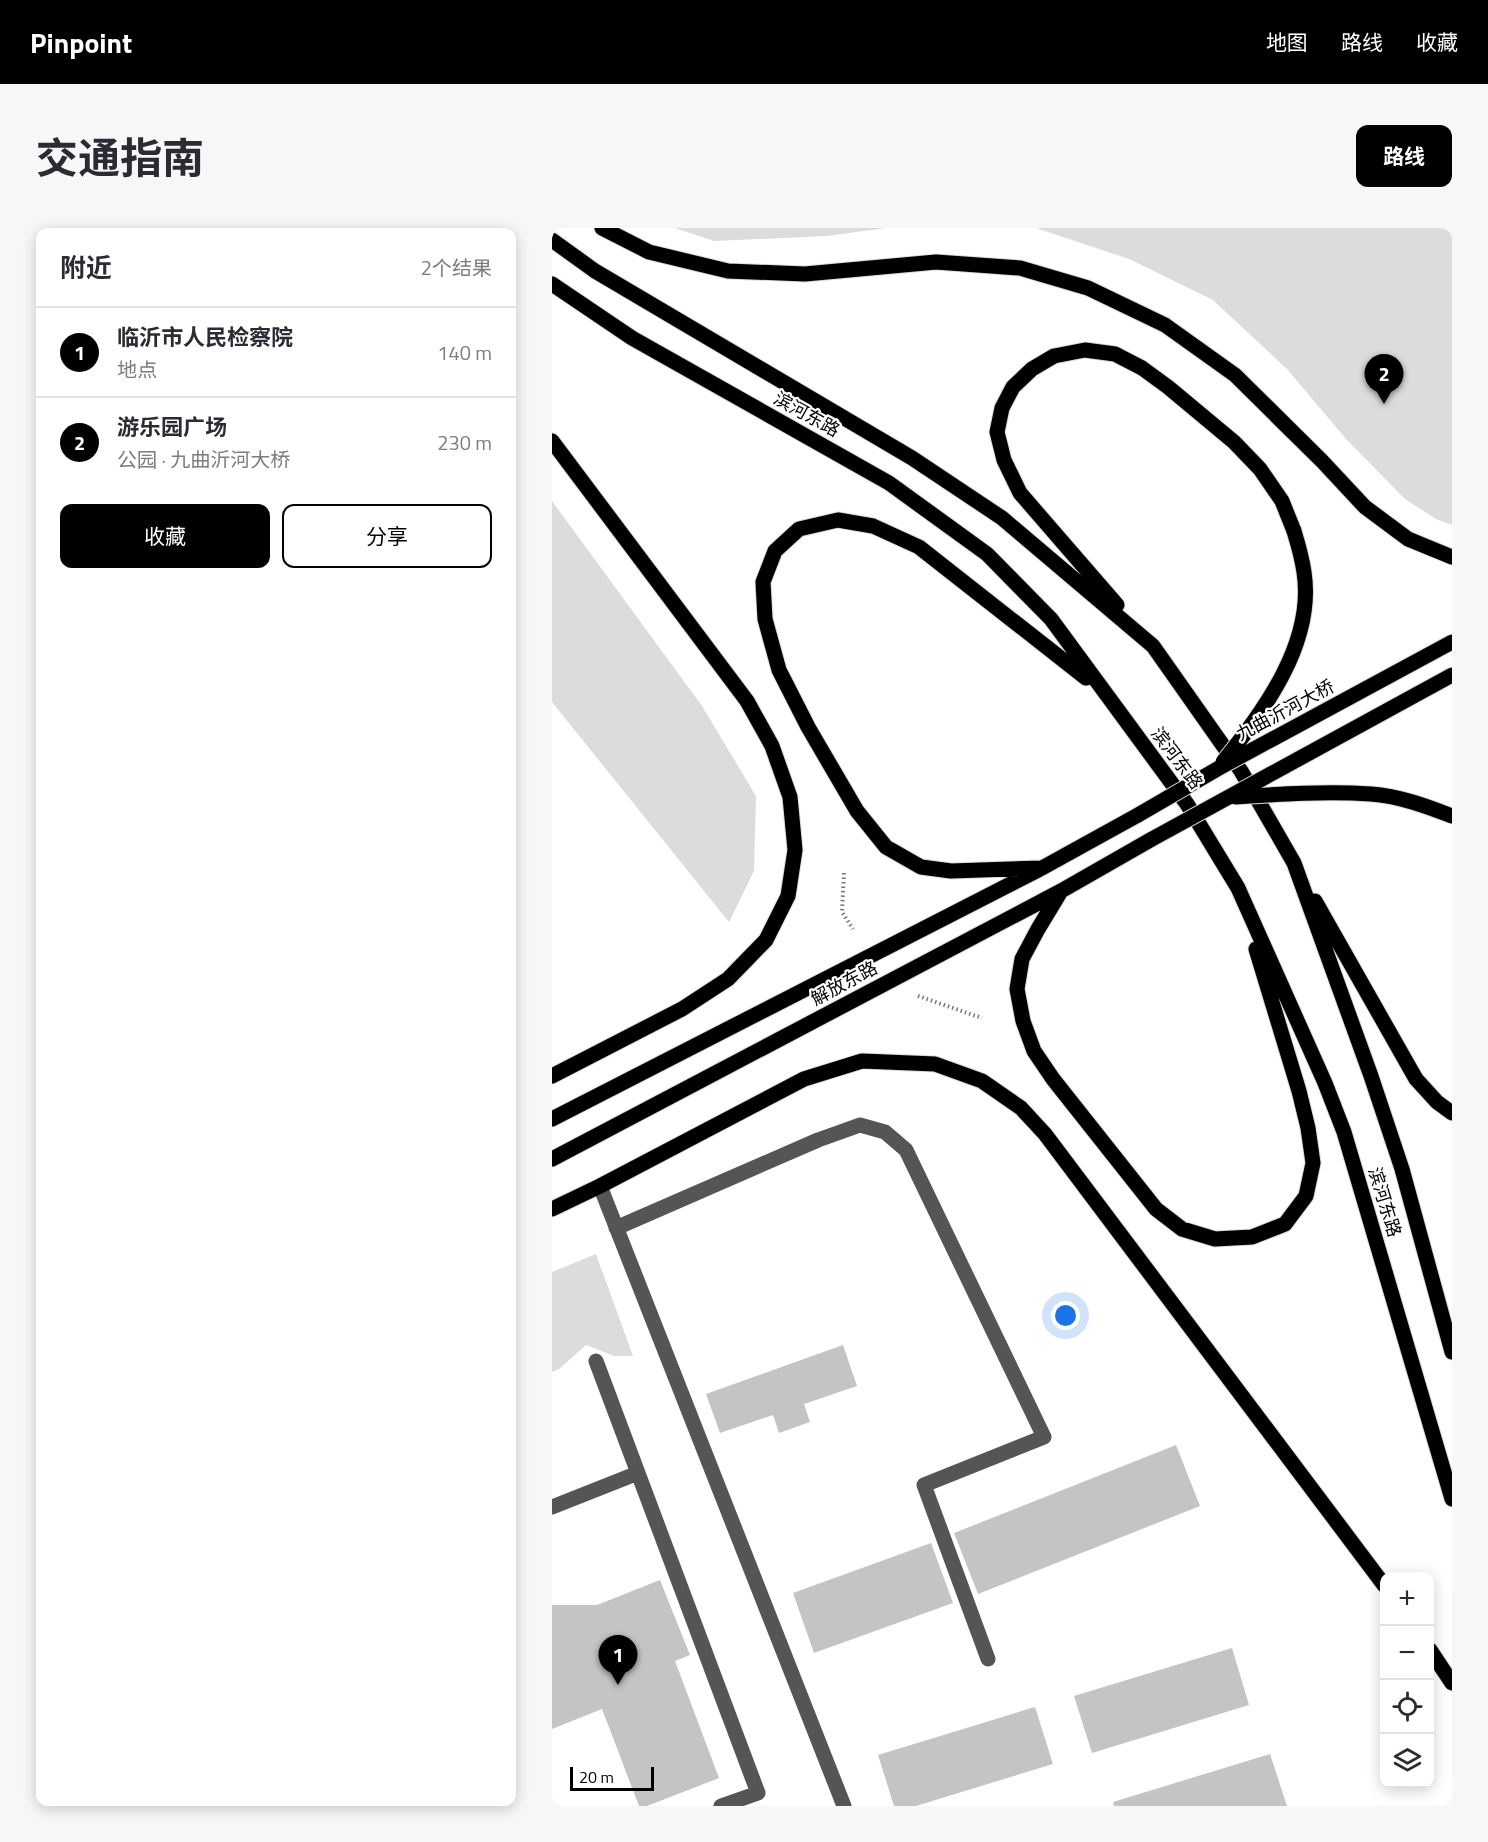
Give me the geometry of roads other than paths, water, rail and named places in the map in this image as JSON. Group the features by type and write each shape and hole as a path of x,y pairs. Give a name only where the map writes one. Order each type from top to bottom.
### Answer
{"main road":[{"path":"602,228 649,252 728,272 805,274 936,262 1020,268 1088,288 1165,325 1235,375 1365,507 1408,539 1452,557"},
{"name":"滨河东路","path":"552,240 595,271 912,458 1002,518 1153,646 1241,771 1294,863 1371,1076 1402,1170 1452,1352"},
{"name":"滨河东路","path":"552,284 632,338 889,483 987,554 1051,619 1187,804 1238,888 1325,1083 1344,1132 1452,1499"},
{"path":"1153,646 1020,493 1004,460 997,432 1002,408 1013,387 1032,369 1054,356 1085,350 1115,354 1168,387 1234,442 1260,469 1281,501 1294,531 1304,573 1305,606 1297,639 1277,685 1254,722 1219,768"},
{"path":"552,441 747,701 772,746 790,798 795,850 788,896 766,940 728,979 682,1009 552,1076"},
{"path":"1042,868 951,871 921,867 886,848 858,811 808,728 779,670 765,619 763,582 776,551 799,529 838,520 873,526 919,547 1101,689"},
{"name":"九曲沂河大桥","path":"1138,815 1219,768 1452,642"},
{"path":"1230,797 1452,675"},
{"path":"1230,797 1302,793 1373,794 1419,803 1452,816"},
{"name":"解放东路","path":"552,1159 1061,891 1230,797"},
{"name":"解放东路","path":"552,1119 1042,868 1138,815"},
{"path":"1294,863 1416,1079 1437,1102 1452,1113"},
{"path":"1061,891 1022,959 1017,989 1023,1022 1034,1051 1053,1079 1156,1209 1182,1229 1215,1239 1252,1237 1285,1224 1306,1196 1313,1162 1299,1091 1238,888"},
{"path":"552,1209 804,1079 862,1061 935,1064 982,1081 1021,1108 1045,1134 1380,1580"},
{"path":"1434,1656 1452,1683"}],"street":[{"path":"616,1228 818,1140 860,1125 885,1132 906,1150 1044,1437 924,1485 988,1659"},
{"path":"600,1186 844,1806"},
{"path":"596,1361 758,1793 721,1806"},
{"path":"552,1507 638,1473"}],"place":[{"name":"游乐园广场","path":"1384,404"},
{"name":"临沂市人民检察院","path":"618,1685"}]}
